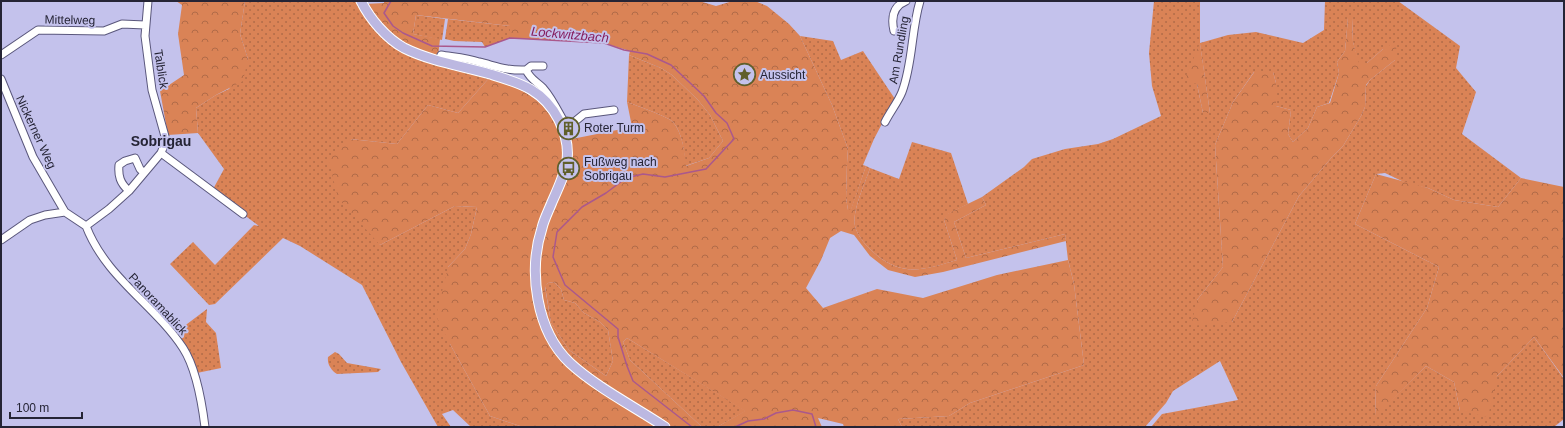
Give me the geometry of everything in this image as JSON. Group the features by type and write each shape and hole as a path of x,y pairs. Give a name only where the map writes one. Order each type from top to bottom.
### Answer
{"main road":[{"path":"360,1 378,26 396,42 412,51 510,80 531,89 547,102 559,120 568,150 568,162 542,228 537,254 537,289 539,305 544,322 551,339 570,363 599,385 665,427"}],"street":[{"name":"Talblick","path":"148,1 145,36 152,90 166,140 161,153"},
{"name":"Am Rundling","path":"894,31 892,22 893,12 906,1"},
{"name":"Am Rundling","path":"885,122 902,93 911,54 914,26 920,1"},
{"name":"Mittelweg","path":"1,56 38,30 104,31 122,24 145,25"},
{"path":"440,60 441,55 478,61 502,69 514,71 526,70 531,66 543,66"},
{"path":"526,70 530,78 541,86 547,93 563,120 573,123"},
{"name":"Nickerner Weg","path":"1,79 33,157 65,212 86,226"},
{"path":"573,123 584,114 614,110"},
{"path":"564,135 574,130 573,123"},
{"path":"86,226 109,209 129,191 161,153 242,214"},
{"path":"129,191 122,184 119,174 120,165 126,160 135,158 140,170 144,173"},
{"path":"1,240 30,220 45,214 65,212"},
{"name":"Panoramablick","path":"86,226 92,240 110,268 171,332 184,349 192,369 202,407 205,427"}],"green space":[{"path":"176,1 245,1 240,34 248,59 243,81 216,95 196,108 198,133 168,135 160,91 184,75 178,34 182,5"},
{"path":"245,1 357,1 375,28 490,77 458,113 428,105 397,144 350,139 380,245 455,206 477,207 471,234 465,249 448,267 450,344 490,416 523,427 471,427 453,410 442,414 451,427 438,427 401,362 362,285 300,246 283,238 215,304 209,305 170,264 193,242 215,265 254,225 259,226 212,191 224,169 198,133 196,108 216,95 229,89 248,59 240,34"},
{"path":"384,1 699,1 716,6 733,1 755,1 767,6 789,24 800,36 832,105 848,149 846,198 848,210 851,209 866,166 870,168 855,212 855,226 865,243 883,260 903,268 923,269 957,260 944,220 947,214 982,197 986,205 954,222 966,258 1065,234 1066,241 943,272 915,277 888,270 870,256 854,235 841,231 830,238 821,260 806,288 823,308 877,289 923,298 997,275 1068,260 1074,284 1084,365 970,403 949,416 898,419 902,427 844,427 843,424 818,418 822,427 717,427 745,411 627,338 623,342 630,360 702,427 523,427 490,416 436,316 448,267 465,249 471,234 477,207 455,206 380,245 338,198 328,158 350,139 397,144 428,105 458,113 490,77 526,93 544,107 557,127 562,141 632,127 627,102 659,114 673,122 681,137 686,166 709,158 723,141 710,115 698,100 672,75 661,68 629,55 630,51 604,43 510,38 510,26 416,15 413,34 440,39 438,57 400,41 382,25 365,4 384,3","holes":["554,282 561,289 564,300 575,303 584,313 600,322 608,330 613,361 606,376 569,350 551,323 545,287 548,283"]},
{"path":"1154,1 1200,1 1200,43 1228,35 1256,32 1303,43 1324,30 1325,1 1398,1 1460,46 1456,68 1476,92 1462,134 1521,178 1498,207 1454,200 1428,188 1408,184 1385,173 1376,174 1355,224 1439,267 1427,308 1376,386 1375,416 1426,366 1454,382 1460,411 1497,376 1534,337 1564,379 1564,419 1554,427 1151,427 1162,414 1238,400 1220,361 1173,391 1166,403 1145,427 902,427 898,419 949,416 970,403 1084,365 1074,284 1068,260 1065,234 966,258 954,222 986,205 982,197 1024,167 1032,159 1065,149 1098,144 1113,139 1161,116 1152,86 1149,53","holes":["1348,18 1352,18 1353,42 1358,63 1367,63 1383,49 1395,60 1370,80 1366,86 1365,107 1361,116 1343,146 1299,196 1232,322 1197,300 1223,267 1215,145 1233,102 1254,72 1273,72 1276,83 1276,106 1291,110 1288,134 1293,142 1308,128 1317,107 1329,103 1339,73 1337,62 1345,51","1200,43 1210,113 1203,113 1197,84"]},
{"path":"416,15 445,19 442,40 413,34"},
{"path":"1349,17 1352,18 1353,42 1359,63 1367,63 1383,49 1397,41 1395,60 1366,85 1365,107 1361,116 1343,146 1299,196 1232,322 1191,326 1197,300 1223,267 1215,145 1233,102 1255,71 1273,72 1276,83 1276,106 1291,110 1288,134 1293,142 1308,128 1317,107 1330,103 1339,73 1337,62 1345,51"},
{"path":"448,19 510,26 510,38 485,47 482,42 454,41 445,39"},
{"path":"800,36 833,41 841,60 863,51 895,99 874,139 863,165 866,166 851,210 848,210 846,198 848,149 832,105"},
{"path":"1200,43 1210,113 1203,113 1197,84 1190,84 1185,79"},
{"path":"629,55 661,68 672,75 698,100 710,115 723,141 709,158 685,166 679,131 673,122 659,114 627,102"},
{"path":"912,142 951,153 968,204 948,214 944,220 957,260 923,269 903,268 883,260 865,243 855,226 855,212 870,168 899,179"},
{"path":"1376,174 1428,188 1454,200 1498,207 1521,178 1564,187 1564,378 1534,337 1497,376 1488,417 1460,411 1454,382 1426,366 1375,417 1376,386 1427,308 1439,267 1355,224"},
{"path":"554,282 561,289 564,300 575,303 584,313 600,322 608,330 613,361 606,376 569,350 551,323 545,286 548,283"},
{"path":"207,309 206,322 216,333 221,368 197,373 189,353 181,339 184,337 179,330"},
{"path":"627,338 746,411 717,427 702,427 630,360 623,342"},
{"path":"335,352 339,354 347,363 381,369 378,372 337,374 330,367 328,362 328,357"}],"waterway":[{"name":"Lockwitzbach","path":"391,1 384,13 393,26 403,33 432,46 485,47 510,38 604,43 624,50 647,54 671,65 704,96 716,113 727,123 734,139 706,169 665,177 643,174 626,178 606,193 582,207 557,232 553,257 565,285 618,329 618,337 633,381 692,427"},
{"name":"Lockwitzbach","path":"735,427 748,421 764,419 776,413 793,410 812,414 816,427"}],"place":[{"name":"Aussicht","path":"745,75"},
{"name":"Roter Turm","path":"569,128"},
{"name":"Fußweg nach Sobrigau","path":"569,169"}],"district":[{"name":"Sobrigau","path":"161,141"}]}
